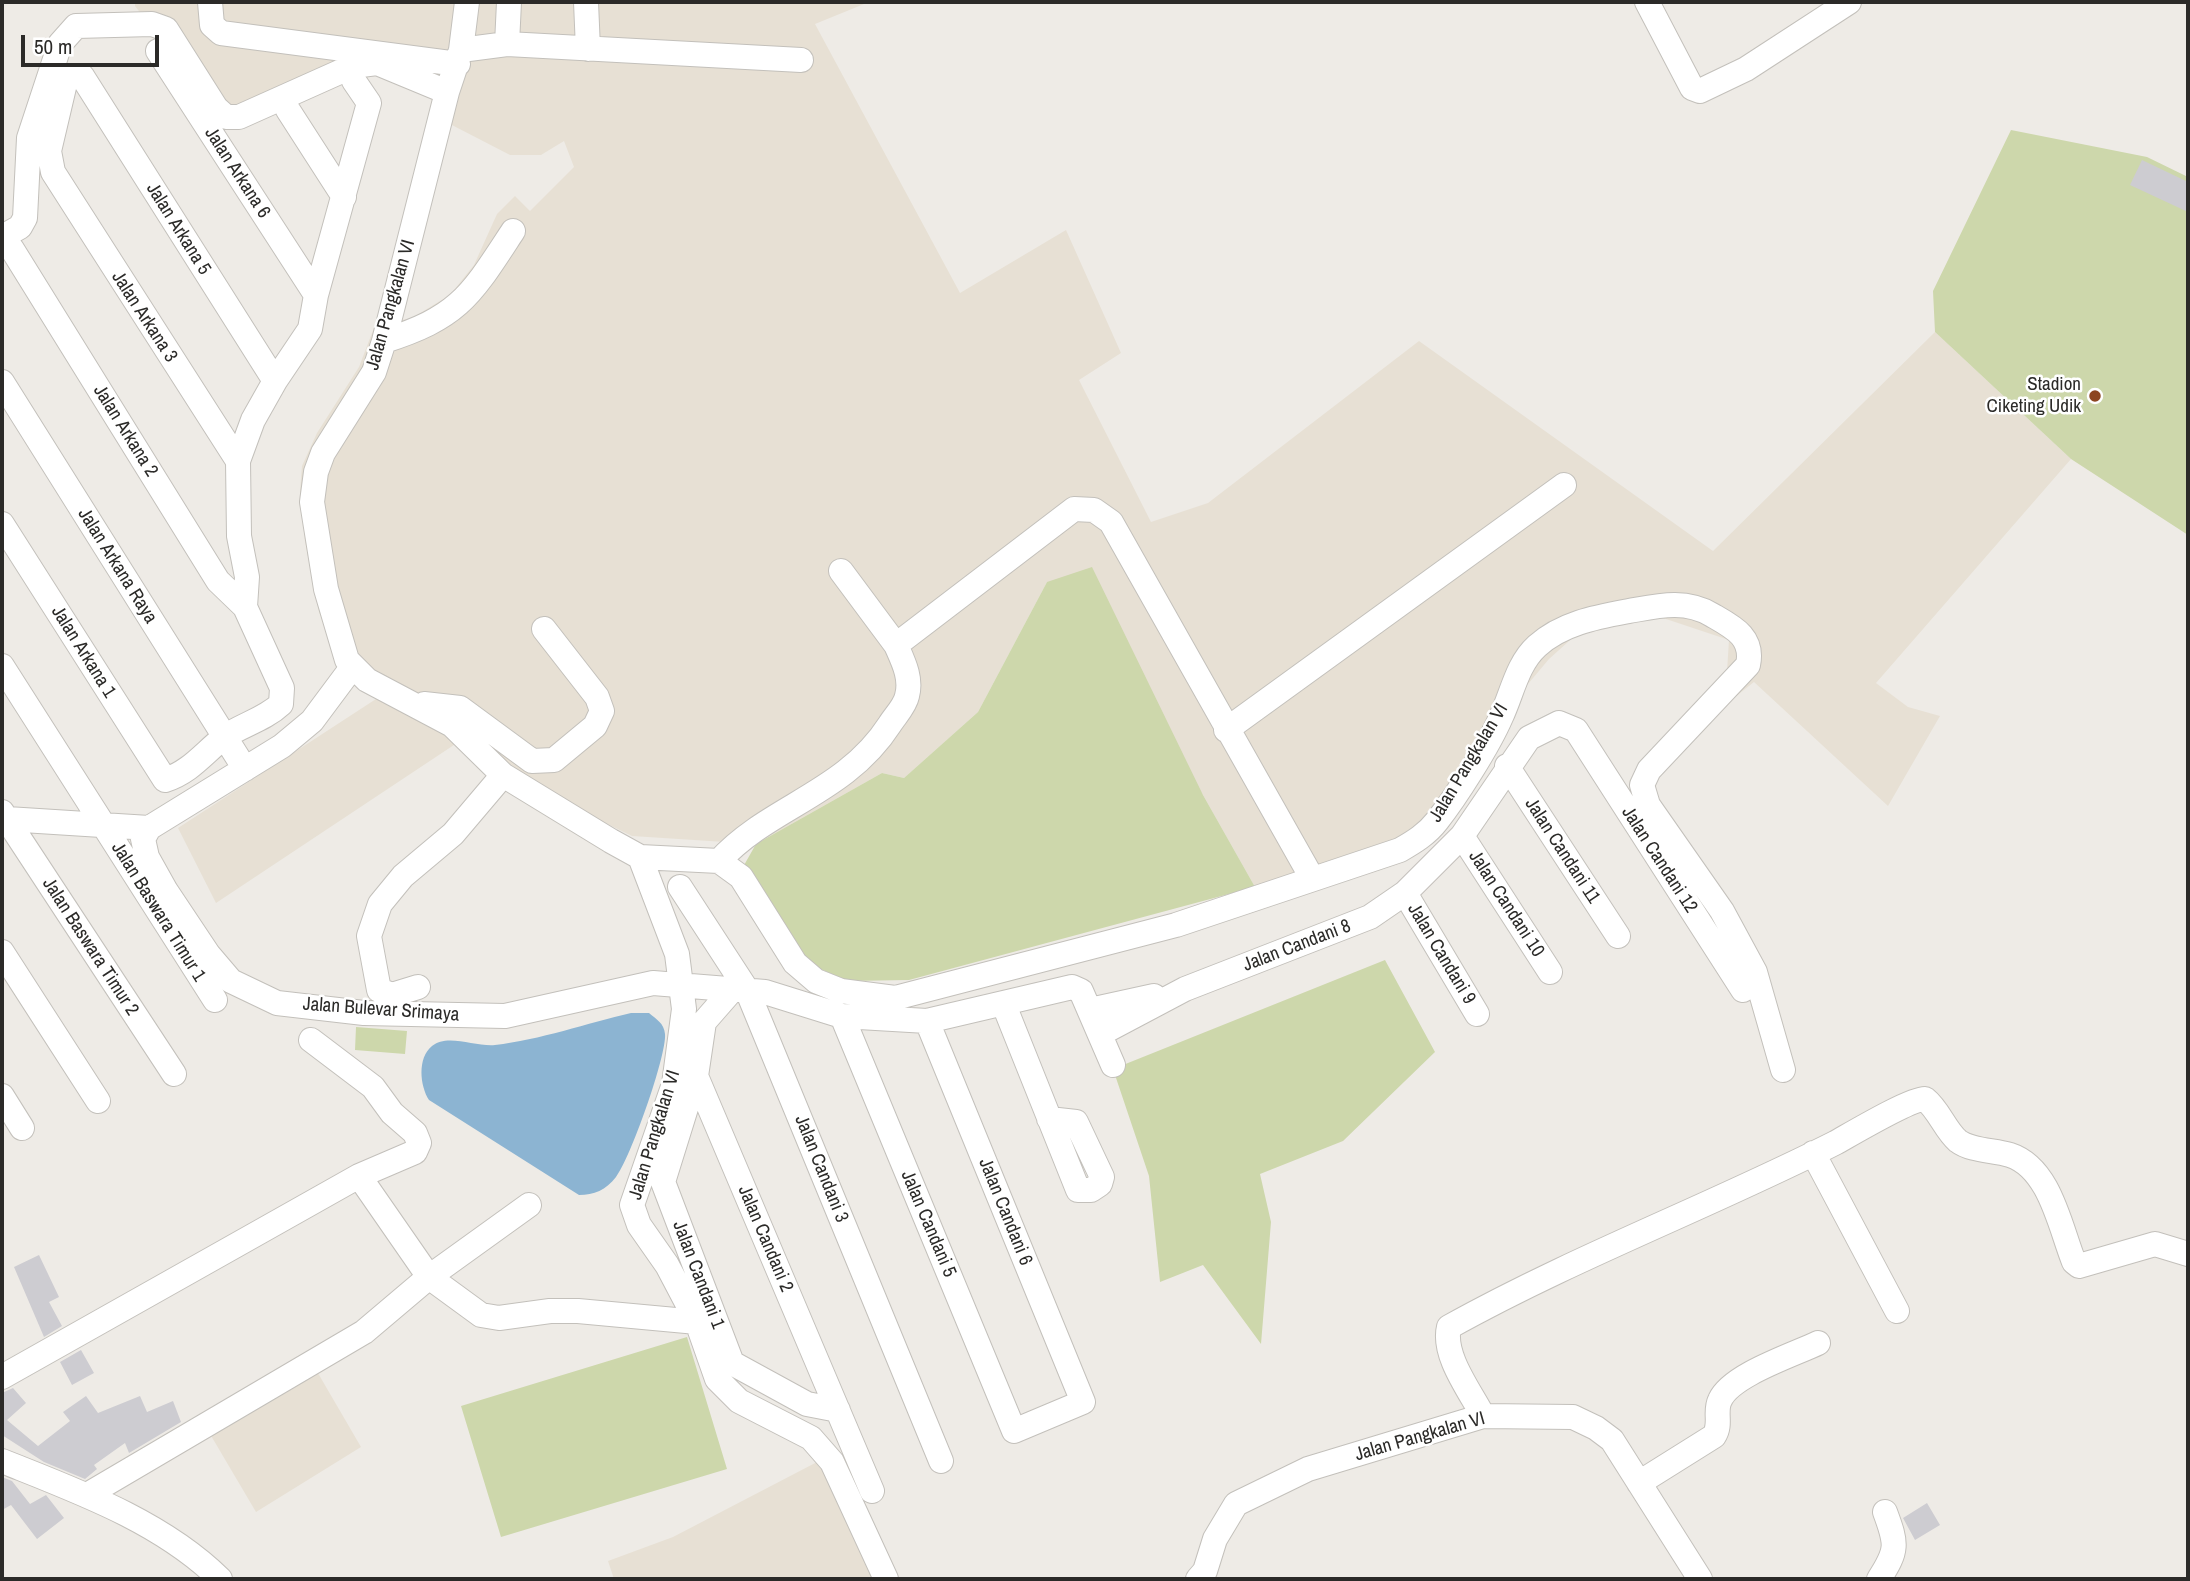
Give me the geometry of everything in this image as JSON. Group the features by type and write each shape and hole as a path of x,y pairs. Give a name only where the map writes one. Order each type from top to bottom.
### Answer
{"street":[{"path":"210,2 212,25 221,33 460,57 507,44 802,60"},
{"name":"Jalan Pangkalan VI","path":"467,2 460,57 447,92 384,341 374,372 323,453 316,472 312,502 326,589 347,660 367,680 452,724 503,775 640,857 719,862 741,877 795,963 816,981 841,991 895,998 1176,925 1399,850 1418,840 1437,822 1500,720 1522,665 1536,647 1588,618 1670,604 1705,611 1742,635 1749,646 1748,665 1649,770 1642,785 1648,804 1723,911 1755,972 1783,1070"},
{"path":"507,44 509,2"},
{"path":"586,2 589,49"},
{"path":"1647,2 1692,88 1700,90 1746,69 1849,2"},
{"path":"7,243 25,218 29,138 60,44 76,26 152,24 166,29 216,108 226,117 239,117 353,66 366,63 377,63 447,92"},
{"name":"Jalan Arkana 6","path":"158,51 316,295"},
{"name":"Jalan Arkana 5","path":"53,172 49,151 65,83 73,76 82,76 275,381"},
{"path":"3,818 149,828 234,752 275,710 283,696 244,607 247,577 239,536 237,461 253,420 310,329 316,295 369,103 354,81"},
{"path":"288,110 344,197"},
{"name":"Jalan Arkana 3","path":"53,172 237,461"},
{"path":"384,341 436,322 456,309 483,277 513,231"},
{"name":"Jalan Arkana 2","path":"7,243 218,581 244,607"},
{"name":"Jalan Arkana Raya","path":"2,382 234,752"},
{"path":"1226,730 1564,485"},
{"path":"896,645 1074,509 1094,510 1111,522 1226,730 1312,878"},
{"name":"Jalan Arkana 1","path":"2,524 165,780 234,752"},
{"path":"719,862 735,844 821,792 875,748 907,697 908,674 896,645 841,571"},
{"path":"406,702 460,708 531,761 554,760 595,726 602,711 597,697 544,629"},
{"name":"Jalan Baswara Timur 1","path":"2,666 215,1000"},
{"path":"234,752 282,746 312,721 353,666"},
{"name":"Jalan Candani 8","path":"1100,1034 1185,989 1370,917 1405,893 1462,836 1507,766 1529,738 1559,723 1576,730"},
{"name":"Jalan Candani 12","path":"1576,730 1742,989"},
{"name":"Jalan Candani 11","path":"1507,766 1618,936"},
{"path":"418,987 392,995 379,990 369,936 380,904 403,876 453,834 503,775"},
{"name":"Jalan Baswara Timur 2","path":"3,818 174,1074"},
{"name":"Jalan Bulevar Srimaya","path":"149,828 143,839 147,857 208,954 231,981 277,1003 364,1013 505,1016 653,983 765,992 842,1016 928,1021"},
{"name":"Jalan Candani 10","path":"1462,836 1550,972"},
{"name":"Jalan Pangkalan VI","path":"640,857 677,954 683,984 684,1009 674,1084 632,1205 639,1225 667,1265 696,1322 717,1379 739,1401 811,1438 832,1462 886,1579"},
{"name":"Jalan Candani 3","path":"680,887 740,990 941,1461"},
{"name":"Jalan Candani 9","path":"1405,893 1477,1014"},
{"path":"2,952 98,1101"},
{"name":"Jalan Candani 8","path":"928,1021 1072,987 1086,1001 1185,989"},
{"path":"696,1076 704,1021 740,990"},
{"path":"1086,1001 1113,1065"},
{"path":"1004,1005 1049,1119"},
{"name":"Jalan Candani 5","path":"842,1016 1014,1431 1083,1402"},
{"name":"Jalan Candani 6","path":"928,1021 1083,1402"},
{"path":"2,1377 359,1176 415,1152 419,1143 415,1133 392,1113 373,1087 311,1040"},
{"name":"Jalan Candani 1","path":"696,1076 663,1182 732,1363 807,1404 838,1410"},
{"name":"Jalan Candani 2","path":"696,1076 872,1491"},
{"path":"2,1096 22,1128"},
{"path":"1483,1416 1449,1350 1446,1338 1449,1327 1877,1122 1916,1099 1925,1099 1957,1140 1966,1146 2020,1159 2031,1168 2041,1180 2074,1262 2079,1266 2155,1244 2188,1254"},
{"path":"1813,1153 1897,1311"},
{"path":"359,1176 429,1277 481,1315 499,1318 550,1311 579,1311 696,1322"},
{"path":"88,1495 365,1332 429,1277 529,1205"},
{"path":"1639,1483 1714,1436 1719,1428 1719,1401 1730,1386 1818,1343"},
{"name":"Jalan Pangkalan VI","path":"1198,1579 1205,1571 1215,1539 1236,1504 1272,1484 1308,1469 1483,1416 1573,1417 1596,1428 1612,1440 1700,1579"},
{"path":"2,1461 88,1495 153,1530 206,1566 220,1579"},
{"path":"1879,1579 1891,1560 1895,1547 1885,1512"}],"shaded area":[{"path":"135,2 869,2 815,24 960,293 1066,230 1121,353 1079,380 1151,522 1208,503 1419,341 1713,551 1935,332 2071,459 1876,683 1908,707 1940,716 1888,806 1754,682 1628,782 1727,672 1729,640 1660,617 1578,633 1549,659 1512,703 1438,834 1255,887 1203,795 1047,582 978,712 904,778 882,773 756,844 632,836 550,796 472,733 216,903 178,828 376,699 347,679 319,612 305,541 300,491 302,466 317,433 359,367 375,325 412,318 450,295 474,265 497,214 515,196 530,211 574,167 564,141 541,155 510,155 448,123 433,95 369,69 226,124 135,6"},
{"path":"315,1368 361,1447 256,1512 210,1434"},
{"path":"819,1461 883,1579 614,1579 608,1561 673,1537"}],"green space":[{"name":"Stadion Ciketing Udik","path":"2011,130 2147,157 2188,177 2188,535 2071,459 1935,332 1933,291"},
{"path":"1092,567 1203,795 1255,887 909,980 847,981 805,962 743,867 756,844 882,773 904,778 978,712 1047,582"},
{"path":"1385,960 1435,1052 1343,1141 1260,1174 1271,1222 1261,1344 1203,1265 1160,1282 1149,1176 1113,1069"},
{"path":"356,1027 407,1031 405,1054 355,1050"},
{"path":"687,1337 727,1469 501,1537 461,1406"}],"water":[{"path":"631,1013 649,1013 659,1022 665,1034 664,1045 654,1084 630,1150 616,1177 599,1191 579,1195 429,1100 426,1094 422,1065 427,1051 438,1042 454,1040 487,1045 512,1043"}],"building":[{"path":"2142,160 2188,182 2188,212 2130,185"},
{"path":"39,1255 59,1297 49,1302 62,1326 44,1337 14,1267"},
{"path":"81,1350 94,1373 72,1385 60,1362"},
{"path":"13,1388 26,1403 7,1420 38,1446 70,1421 63,1412 86,1396 98,1413 140,1396 147,1412 173,1401 181,1422 129,1453 125,1443 94,1465 97,1469 85,1479 44,1462 2,1435 2,1393"},
{"path":"2,1477 12,1481 30,1504 46,1495 64,1518 37,1539 11,1505 2,1510"},
{"path":"1927,1503 1940,1525 1915,1540 1903,1518"}],"place":[{"name":"Stadion Ciketing Udik","path":"2095,396"}]}
